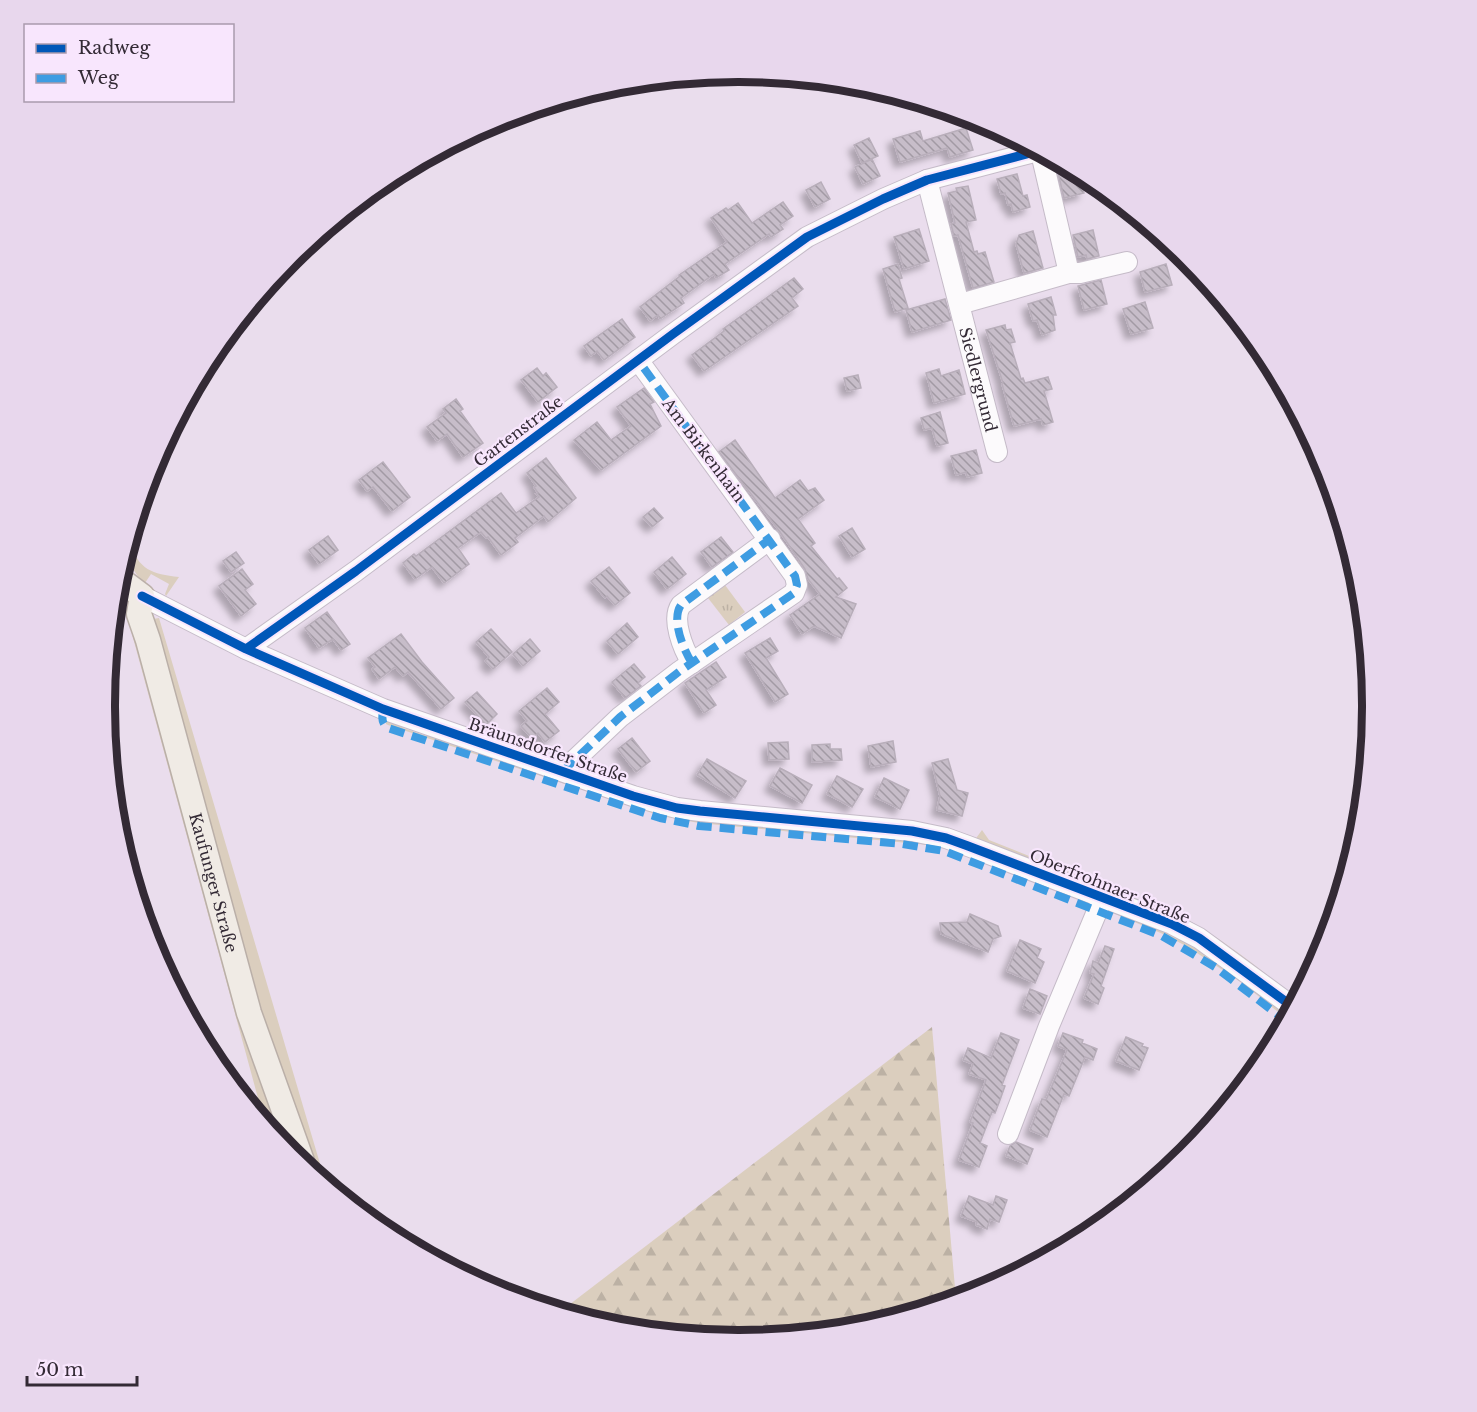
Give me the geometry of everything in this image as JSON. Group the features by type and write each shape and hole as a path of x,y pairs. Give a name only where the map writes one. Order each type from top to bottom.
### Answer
{"main road":[{"path":"127,585 142,596"},
{"name":"Kaufunger Straße","path":"142,596 139,614 249,1013 296,1145"}],"street":[{"name":"Gartenstraße","path":"246,649 356,572 638,360 807,237 927,180 1029,155"},
{"path":"1042,162 1069,273"},
{"name":"Siedlergrund","path":"927,180 997,452"},
{"name":"Siedlergrund","path":"960,304 1069,273 1080,273 1127,262"},
{"name":"Am Birkenhain","path":"563,771 620,717 692,663 794,593 797,585 795,576 770,539 638,360"},
{"path":"692,663 687,654 677,611 681,605 770,539"},
{"name":"Bräunsdorfer Straße","path":"142,596 189,622 246,649 383,710 633,796 677,808 912,831 945,845 968,846"},
{"name":"Oberfrohnaer Straße","path":"968,846 1172,924 1199,938 1287,1002"},
{"name":"Oberfrohnaer Straße","path":"1008,1134 1053,1016 1103,897"}],"green space":[{"path":"134,553 142,565 148,569 179,577 166,596 169,584 151,574 145,583 131,565"},
{"path":"725,585 745,612 729,625 708,598"},
{"path":"159,618 322,1170 260,1105 129,623"},
{"path":"386,718 400,723 403,728 427,736 432,733 469,745 471,751 506,763 512,760 638,805 932,844 699,823 661,816 388,725"},
{"path":"982,830 989,840 1184,918 1228,946 1291,994 1256,971 974,841"},
{"path":"1112,906 1171,930 1283,1008 1280,1014 1242,983 1188,947 1108,911"},
{"path":"932,1027 955,1290 860,1318 820,1324 738,1330 657,1324 617,1318 568,1305"}],"building":[{"path":"966,128 973,150 950,157 947,148 900,162 893,139 920,131 923,141"},
{"path":"869,138 878,156 862,163 854,145"},
{"path":"872,159 880,176 863,184 855,167"},
{"path":"1058,171 1082,186 1084,193 1064,198"},
{"path":"1017,174 1023,196 1027,195 1030,207 1013,212 1011,204 1008,205 1005,193 1001,194 997,179"},
{"path":"821,182 830,199 815,207 806,190"},
{"path":"968,186 976,220 966,222 974,252 977,251 978,254 985,252 994,282 973,288 958,235 954,236 951,224 955,223 948,193 957,191 956,188"},
{"path":"783,202 793,216 780,225 783,229 771,237 769,234 725,264 729,270 716,278 714,274 681,298 684,303 660,319 658,315 650,321 640,307 679,275 727,242 711,218 738,203 752,223"},
{"path":"919,229 929,261 904,269 894,237"},
{"path":"1093,230 1099,256 1087,259 1086,255 1078,257 1073,235"},
{"path":"1033,231 1043,268 1024,273 1016,244 1019,235"},
{"path":"898,264 902,278 899,279 908,308 895,312 883,269"},
{"path":"1166,264 1172,285 1145,292 1140,272"},
{"path":"794,278 803,289 792,298 798,306 704,371 692,355 724,331 723,329"},
{"path":"1101,280 1107,304 1084,310 1078,286"},
{"path":"1051,297 1056,315 1053,315 1055,330 1042,335 1037,320 1033,321 1028,304"},
{"path":"945,299 951,320 912,332 906,310"},
{"path":"1145,302 1153,328 1131,334 1123,309"},
{"path":"622,319 635,337 604,360 597,351 591,356 584,346"},
{"path":"1005,325 1006,330 1011,329 1015,342 1010,343 1021,379 1023,378 1025,383 1048,377 1052,389 1044,391 1053,422 1043,425 1041,419 1014,426 986,330"},
{"path":"537,368 543,376 546,373 557,387 538,402 521,380"},
{"path":"939,369 941,376 959,370 965,394 934,403 926,373"},
{"path":"858,375 861,388 847,391 844,378"},
{"path":"644,388 654,402 650,404 661,426 601,470 574,440 597,422 611,440 631,426 617,407"},
{"path":"456,399 463,409 460,411 483,443 463,457 447,434 437,441 427,427 446,413 443,409"},
{"path":"940,412 948,443 937,446 932,428 924,430 921,418"},
{"path":"735,440 775,498 800,480 808,491 815,488 824,500 798,519 815,543 811,546 847,588 836,597 856,604 841,638 814,626 802,634 790,615 820,594 808,579 805,569 780,532 719,452"},
{"path":"976,450 982,473 967,477 966,472 956,475 951,456"},
{"path":"546,458 576,498 548,522 544,516 515,538 518,542 501,555 488,537 486,538 481,532 458,548 469,564 444,583 432,567 415,579 403,563 414,554 416,556 501,493 516,513 539,497 534,487 536,486 527,473"},
{"path":"383,462 410,497 392,511 373,487 367,491 359,480"},
{"path":"654,508 663,518 652,527 643,517"},
{"path":"852,528 865,549 852,557 839,536"},
{"path":"328,536 338,550 319,564 309,550"},
{"path":"721,537 733,552 712,567 701,552"},
{"path":"236,552 244,563 231,572 223,561"},
{"path":"672,557 686,574 667,589 654,572"},
{"path":"609,567 630,593 615,605 607,596 605,598 591,581"},
{"path":"242,569 253,584 245,590 256,604 241,616 219,586"},
{"path":"327,612 350,644 341,650 333,639 319,648 305,628"},
{"path":"627,623 638,637 618,654 607,641"},
{"path":"491,629 512,652 493,669 485,661 489,657 476,642"},
{"path":"401,634 454,698 441,709 408,672 403,676 395,667 379,679 372,669 375,667 368,658"},
{"path":"770,638 778,651 766,658 788,694 775,702 745,653"},
{"path":"530,639 540,651 523,666 513,654"},
{"path":"716,662 726,677 706,690 716,705 704,713 685,683"},
{"path":"634,664 645,677 638,683 641,686 625,698 612,682"},
{"path":"547,688 559,702 545,714 559,731 545,742 538,733 532,738 521,726 527,721 519,711"},
{"path":"477,692 497,714 486,725 465,702"},
{"path":"632,738 650,761 636,772 618,749"},
{"path":"893,741 896,762 871,767 868,746"},
{"path":"788,742 789,759 769,760 768,743"},
{"path":"830,744 830,749 841,749 842,760 812,762 812,745"},
{"path":"707,759 746,781 735,798 697,775"},
{"path":"948,759 957,790 968,793 962,816 937,810 940,796 932,763"},
{"path":"780,768 812,785 802,803 770,786"},
{"path":"837,776 863,789 852,807 827,794"},
{"path":"884,778 909,790 900,809 875,797"},
{"path":"970,914 998,926 1001,936 993,939 988,952 941,934 940,923 967,922"},
{"path":"1020,940 1041,949 1037,958 1044,962 1035,983 1007,971"},
{"path":"1105,946 1114,949 1101,986 1104,988 1098,1004 1084,998 1094,974 1090,973 1093,961 1098,963"},
{"path":"1030,989 1047,996 1040,1014 1023,1008"},
{"path":"1001,1033 1019,1040 1002,1085 1005,1086 1000,1100 995,1113 992,1112 980,1143 987,1146 979,1167 959,1160 986,1080 969,1074 973,1064 963,1060 968,1048 991,1058"},
{"path":"1063,1033 1083,1040 1082,1043 1097,1049 1093,1060 1085,1057 1069,1096 1064,1094 1047,1137 1030,1130 1042,1099 1046,1100 1067,1050 1058,1046"},
{"path":"1126,1037 1148,1048 1139,1070 1116,1061"},
{"path":"1016,1142 1033,1149 1027,1164 1006,1156 1010,1146"},
{"path":"969,1196 993,1205 996,1196 1007,1200 999,1222 990,1219 987,1229 961,1216"}],"marked path":[{"path":"563,771 620,717 680,671 794,593 797,585 795,576 638,360"},
{"path":"692,663 685,650 678,626 677,618 681,605 770,539"},
{"path":"383,709 384,724 388,728 660,818 699,826 902,844 944,851 1162,936 1215,967 1279,1016"}],"cycle path":[{"path":"246,649 356,571 807,237 927,180 1027,154"},
{"path":"142,596 246,649 383,709 633,796 677,808 912,831 946,838 1172,924 1199,938 1287,1002"}]}
